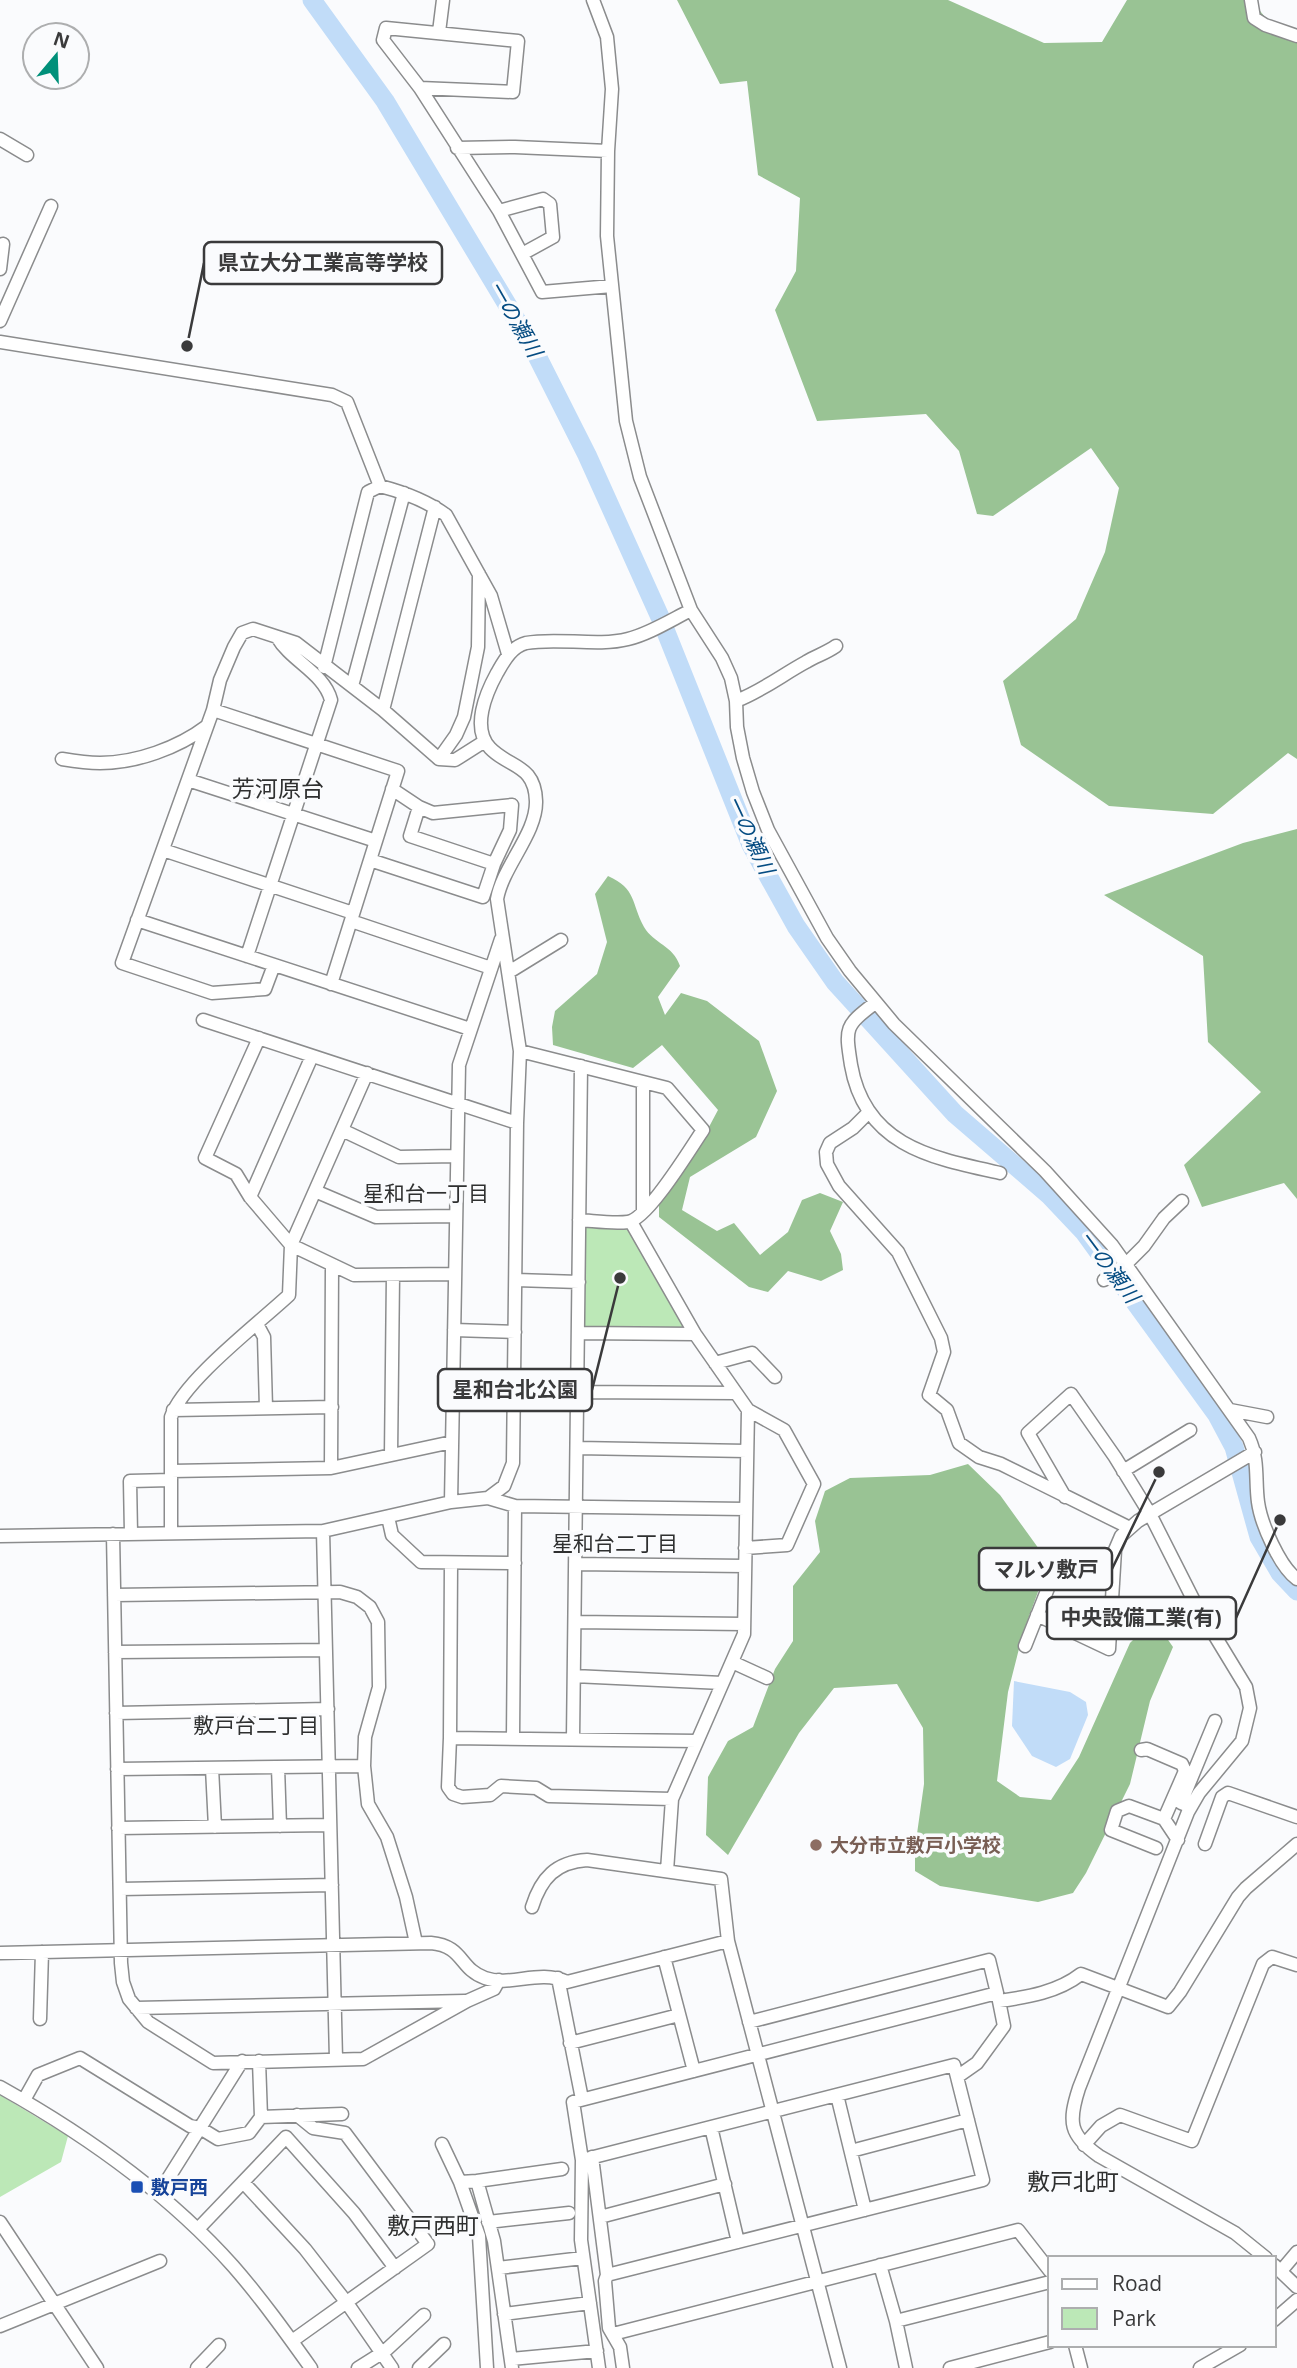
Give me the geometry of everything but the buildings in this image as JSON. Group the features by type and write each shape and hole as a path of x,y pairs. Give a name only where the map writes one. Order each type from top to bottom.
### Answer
{"street":[{"path":"439,32 443,0"},
{"path":"593,0 607,37 612,89 607,236 626,421 640,477 686,613 722,658 731,678 743,758 768,830 827,938 872,1005 1061,1188 1112,1245 1230,1410 1252,1453 1259,1504 1279,1558 1297,1579"},
{"path":"1251,0 1254,18 1265,25 1297,36"},
{"path":"420,88 513,92 518,41 386,28 383,40 420,88 499,211 542,292 612,286"},
{"path":"0,139 27,155"},
{"path":"457,148 515,147 608,151"},
{"path":"499,211 543,199 550,204 553,237 522,254"},
{"path":"0,321 51,206"},
{"path":"0,269 3,244"},
{"path":"0,342 332,395 347,402 380,486"},
{"path":"324,667 368,492 380,486 404,493 446,515 491,596 508,654"},
{"path":"352,686 404,493"},
{"path":"383,710 435,507"},
{"path":"439,759 456,735 466,704 478,647 479,573"},
{"path":"488,1498 504,1486 513,1463 520,1051 498,895 500,882 531,824 536,802 532,780 520,766 491,749 485,741 480,720 489,688 508,654 524,643 627,639 686,613"},
{"path":"274,965 265,989 212,993 122,963 213,710 220,680 233,647 242,633 253,629 296,643 383,710 439,759 455,760 485,741"},
{"path":"247,956 331,700 328,688 284,649 277,637"},
{"path":"736,701 761,691 808,660 836,646"},
{"path":"213,710 398,771 355,918 331,984"},
{"path":"62,760 99,763 126,761 188,741 207,726"},
{"path":"188,780 376,841"},
{"path":"392,789 433,813 512,805 510,830 494,864 483,897"},
{"path":"419,807 410,836 494,864"},
{"path":"163,849 270,885 491,968"},
{"path":"370,860 483,897 498,895"},
{"path":"137,920 470,1029"},
{"path":"452,1502 459,1065 502,938"},
{"path":"509,972 561,940"},
{"path":"872,1005 853,1019 849,1026 850,1056 856,1086 869,1112 883,1130 904,1145 931,1156 1000,1173"},
{"path":"203,1020 517,1123"},
{"path":"259,1038 205,1158 236,1174 250,1197 290,1245 332,1266 354,1275 454,1274"},
{"path":"520,1051 667,1088 703,1130 655,1199 631,1222 579,1220"},
{"path":"250,1197 312,1056"},
{"path":"573,1739 581,1066"},
{"path":"171,1532 173,1410 190,1385 289,1295 290,1245 367,1073"},
{"path":"643,1082 643,1212"},
{"path":"869,1112 853,1128 830,1143 826,1152 827,1164 839,1186 898,1252 941,1338 944,1352 929,1395 947,1410 960,1443 978,1457 1001,1464 1130,1528"},
{"path":"342,1130 399,1157 456,1156"},
{"path":"315,1191 376,1217 455,1216"},
{"path":"1106,1278 1143,1246 1181,1201"},
{"path":"631,1222 695,1334 736,1393 748,1410 784,1430 814,1484 787,1545 746,1548"},
{"path":"331,1468 332,1266"},
{"path":"391,1455 393,1275"},
{"path":"516,1280 579,1282"},
{"path":"257,1324 264,1337 267,1408"},
{"path":"454,1330 515,1332"},
{"path":"578,1333 695,1334"},
{"path":"716,1363 752,1353 775,1377"},
{"path":"577,1392 736,1393"},
{"path":"1065,1497 1028,1433 1071,1394 1150,1514 1195,1603 1246,1687 1250,1708 1242,1741 1199,1793 1191,1807 1073,2106 1075,2135 1084,2145 1132,2176 1227,2228 1263,2256"},
{"path":"173,1410 332,1407"},
{"path":"667,1871 672,1799 744,1634 748,1410"},
{"path":"1230,1410 1267,1417"},
{"path":"1123,1471 1190,1430"},
{"path":"131,1533 130,1481 171,1475 331,1468 452,1442"},
{"path":"577,1448 747,1451"},
{"path":"1037,1615 1109,1649 1115,1550 1121,1536 1150,1514 1252,1453"},
{"path":"0,1536 323,1531 452,1502 488,1498 515,1506 746,1509"},
{"path":"513,1738 515,1506"},
{"path":"388,1517 393,1535 421,1562 514,1563"},
{"path":"323,1531 336,2059"},
{"path":"113,1534 123,1982 129,1999 148,2022 213,2063 363,2059 467,2001 494,1989 499,1980"},
{"path":"1025,1646 1059,1558 1113,1584"},
{"path":"451,1563 450,1738 447,1787 453,1794 462,1797 490,1795 501,1786 536,1788 549,1796 672,1799"},
{"path":"575,1564 745,1566"},
{"path":"114,1595 340,1592 357,1597 370,1607 378,1622 379,1688 367,1724 364,1766 368,1804 387,1837 406,1897 416,1943"},
{"path":"575,1622 744,1623"},
{"path":"115,1652 326,1650"},
{"path":"732,1662 767,1678"},
{"path":"574,1676 722,1683"},
{"path":"116,1713 328,1709"},
{"path":"1191,1807 1181,1802 1215,1721"},
{"path":"450,1738 697,1741"},
{"path":"1141,1750 1147,1749 1182,1764 1185,1771 1164,1819"},
{"path":"117,1769 364,1766"},
{"path":"278,1767 280,1826"},
{"path":"212,1768 215,1827"},
{"path":"1205,1844 1222,1797 1228,1793 1297,1817"},
{"path":"1156,1849 1111,1829 1117,1811 1129,1806 1164,1819 1178,1840"},
{"path":"118,1828 331,1825"},
{"path":"957,2077 977,2063 1004,2025 999,2001 1026,1998 1051,1990 1069,1984 1082,1974 1168,2007 1238,1897 1297,1844"},
{"path":"532,1907 544,1881 556,1869 570,1862 587,1860 721,1879 728,1941 839,2368"},
{"path":"120,1889 332,1885"},
{"path":"0,1952 443,1944 460,1955 466,1966 487,1979 546,1976 567,1982 728,1941"},
{"path":"40,2019 42,1952"},
{"path":"664,1957 694,2071"},
{"path":"1084,2145 1101,2126 1120,2115 1192,2141 1263,1964 1272,1957 1297,1965"},
{"path":"623,2368 620,2347 609,2328 605,2281 607,2275 600,2217 573,2102 998,1993 989,1960 749,2022"},
{"path":"558,1978 582,2099"},
{"path":"136,2008 467,2001"},
{"path":"570,2043 679,2015"},
{"path":"24,2100 38,2075 80,2058 190,2126 200,2128 218,2139 249,2133 261,2117 260,2061"},
{"path":"159,2193 242,2061"},
{"path":"587,2158 954,2065 983,2180 607,2275"},
{"path":"0,2087 79,2134 159,2193 198,2229 247,2283 311,2368"},
{"path":"837,2095 865,2210"},
{"path":"261,2117 342,2114"},
{"path":"292,2341 428,2244 345,2133 313,2128 297,2115"},
{"path":"851,2151 968,2120"},
{"path":"711,2127 738,2242"},
{"path":"198,2229 286,2137 354,2213 395,2268"},
{"path":"442,2144 460,2182 479,2236 487,2368"},
{"path":"587,2158 580,2231 599,2368"},
{"path":"460,2182 562,2169"},
{"path":"477,2181 498,2269 511,2364 597,2351"},
{"path":"243,2182 305,2249 392,2368"},
{"path":"600,2217 724,2184"},
{"path":"488,2222 569,2213"},
{"path":"0,2222 97,2368"},
{"path":"613,2334 1018,2230 1048,2268"},
{"path":"1297,2252 1277,2268 1297,2287"},
{"path":"498,2269 583,2258"},
{"path":"0,2326 160,2261"},
{"path":"880,2265 906,2368"},
{"path":"896,2321 1048,2283"},
{"path":"1276,2318 1297,2301"},
{"path":"505,2314 590,2302"},
{"path":"358,2368 385,2351 424,2315"},
{"path":"950,2368 1048,2343"},
{"path":"419,2368 444,2344"},
{"path":"197,2368 219,2345"},
{"path":"1075,2347 1081,2368"},
{"path":"1200,2368 1237,2347"}],"green space":[{"path":"677,0 948,0 1044,43 1102,42 1127,0 1251,0 1265,17 1297,33 1297,759 1288,753 1213,814 1109,806 1021,745 1003,681 1076,619 1105,552 1119,488 1091,448 993,516 977,514 959,451 926,414 817,421 775,310 796,271 800,198 758,175 747,81 720,84"},
{"path":"1297,829 1297,1199 1284,1183 1202,1207 1184,1165 1261,1092 1208,1042 1203,956 1104,895 1243,843"},
{"path":"608,876 629,892 648,933 673,953 680,966 658,997 665,1015 681,993 707,1001 759,1041 777,1091 756,1137 690,1177 682,1210 717,1231 734,1223 760,1255 788,1232 802,1200 820,1193 843,1202 830,1231 841,1254 843,1270 821,1281 788,1271 768,1292 749,1287 659,1217 659,1202 702,1140 718,1110 662,1045 633,1068 553,1045 555,1011 597,974 607,942 595,894"},
{"path":"588,1226 626,1227 630,1230 685,1325 683,1330 586,1329 583,1325 584,1230"},
{"path":"968,1464 1000,1495 1039,1549 1043,1578 1023,1633 1008,1692 997,1781 1020,1797 1051,1800 1079,1757 1130,1643 1149,1624 1157,1624 1173,1647 1150,1701 1130,1784 1086,1873 1073,1893 1038,1902 940,1886 915,1871 915,1848 924,1784 923,1728 897,1684 834,1688 799,1733 728,1855 706,1835 708,1777 728,1741 753,1727 775,1669 793,1641 793,1586 820,1552 815,1521 825,1491 850,1478 930,1475"},
{"path":"0,2095 68,2136 61,2162 0,2197"}],"water":[{"path":"1014,1681 1070,1692 1086,1702 1088,1715 1070,1759 1056,1767 1032,1756 1012,1726"}],"waterway":[{"name":"一の瀬川","path":"312,0 385,101 532,346 587,455 660,617 751,845 796,926 835,982 955,1114 1049,1195 1084,1232 1217,1415 1234,1447 1259,1537 1280,1573 1297,1591"}],"place":[{"name":"県立大分工業高等学校","path":"187,346"},
{"name":"星和台北公園","path":"620,1278"},
{"name":"マルソ敷戸","path":"1159,1472"},
{"name":"中央設備工業(有)","path":"1280,1520"},
{"name":"大分市立敷戸小学校","path":"816,1845"},
{"name":"敷戸西","path":"137,2187"}],"district":[{"name":"芳河原台","path":"278,789"},
{"name":"星和台一丁目","path":"426,1194"},
{"name":"星和台二丁目","path":"615,1544"},
{"name":"敷戸台二丁目","path":"256,1726"},
{"name":"敷戸北町","path":"1073,2182"},
{"name":"敷戸西町","path":"433,2226"}]}
